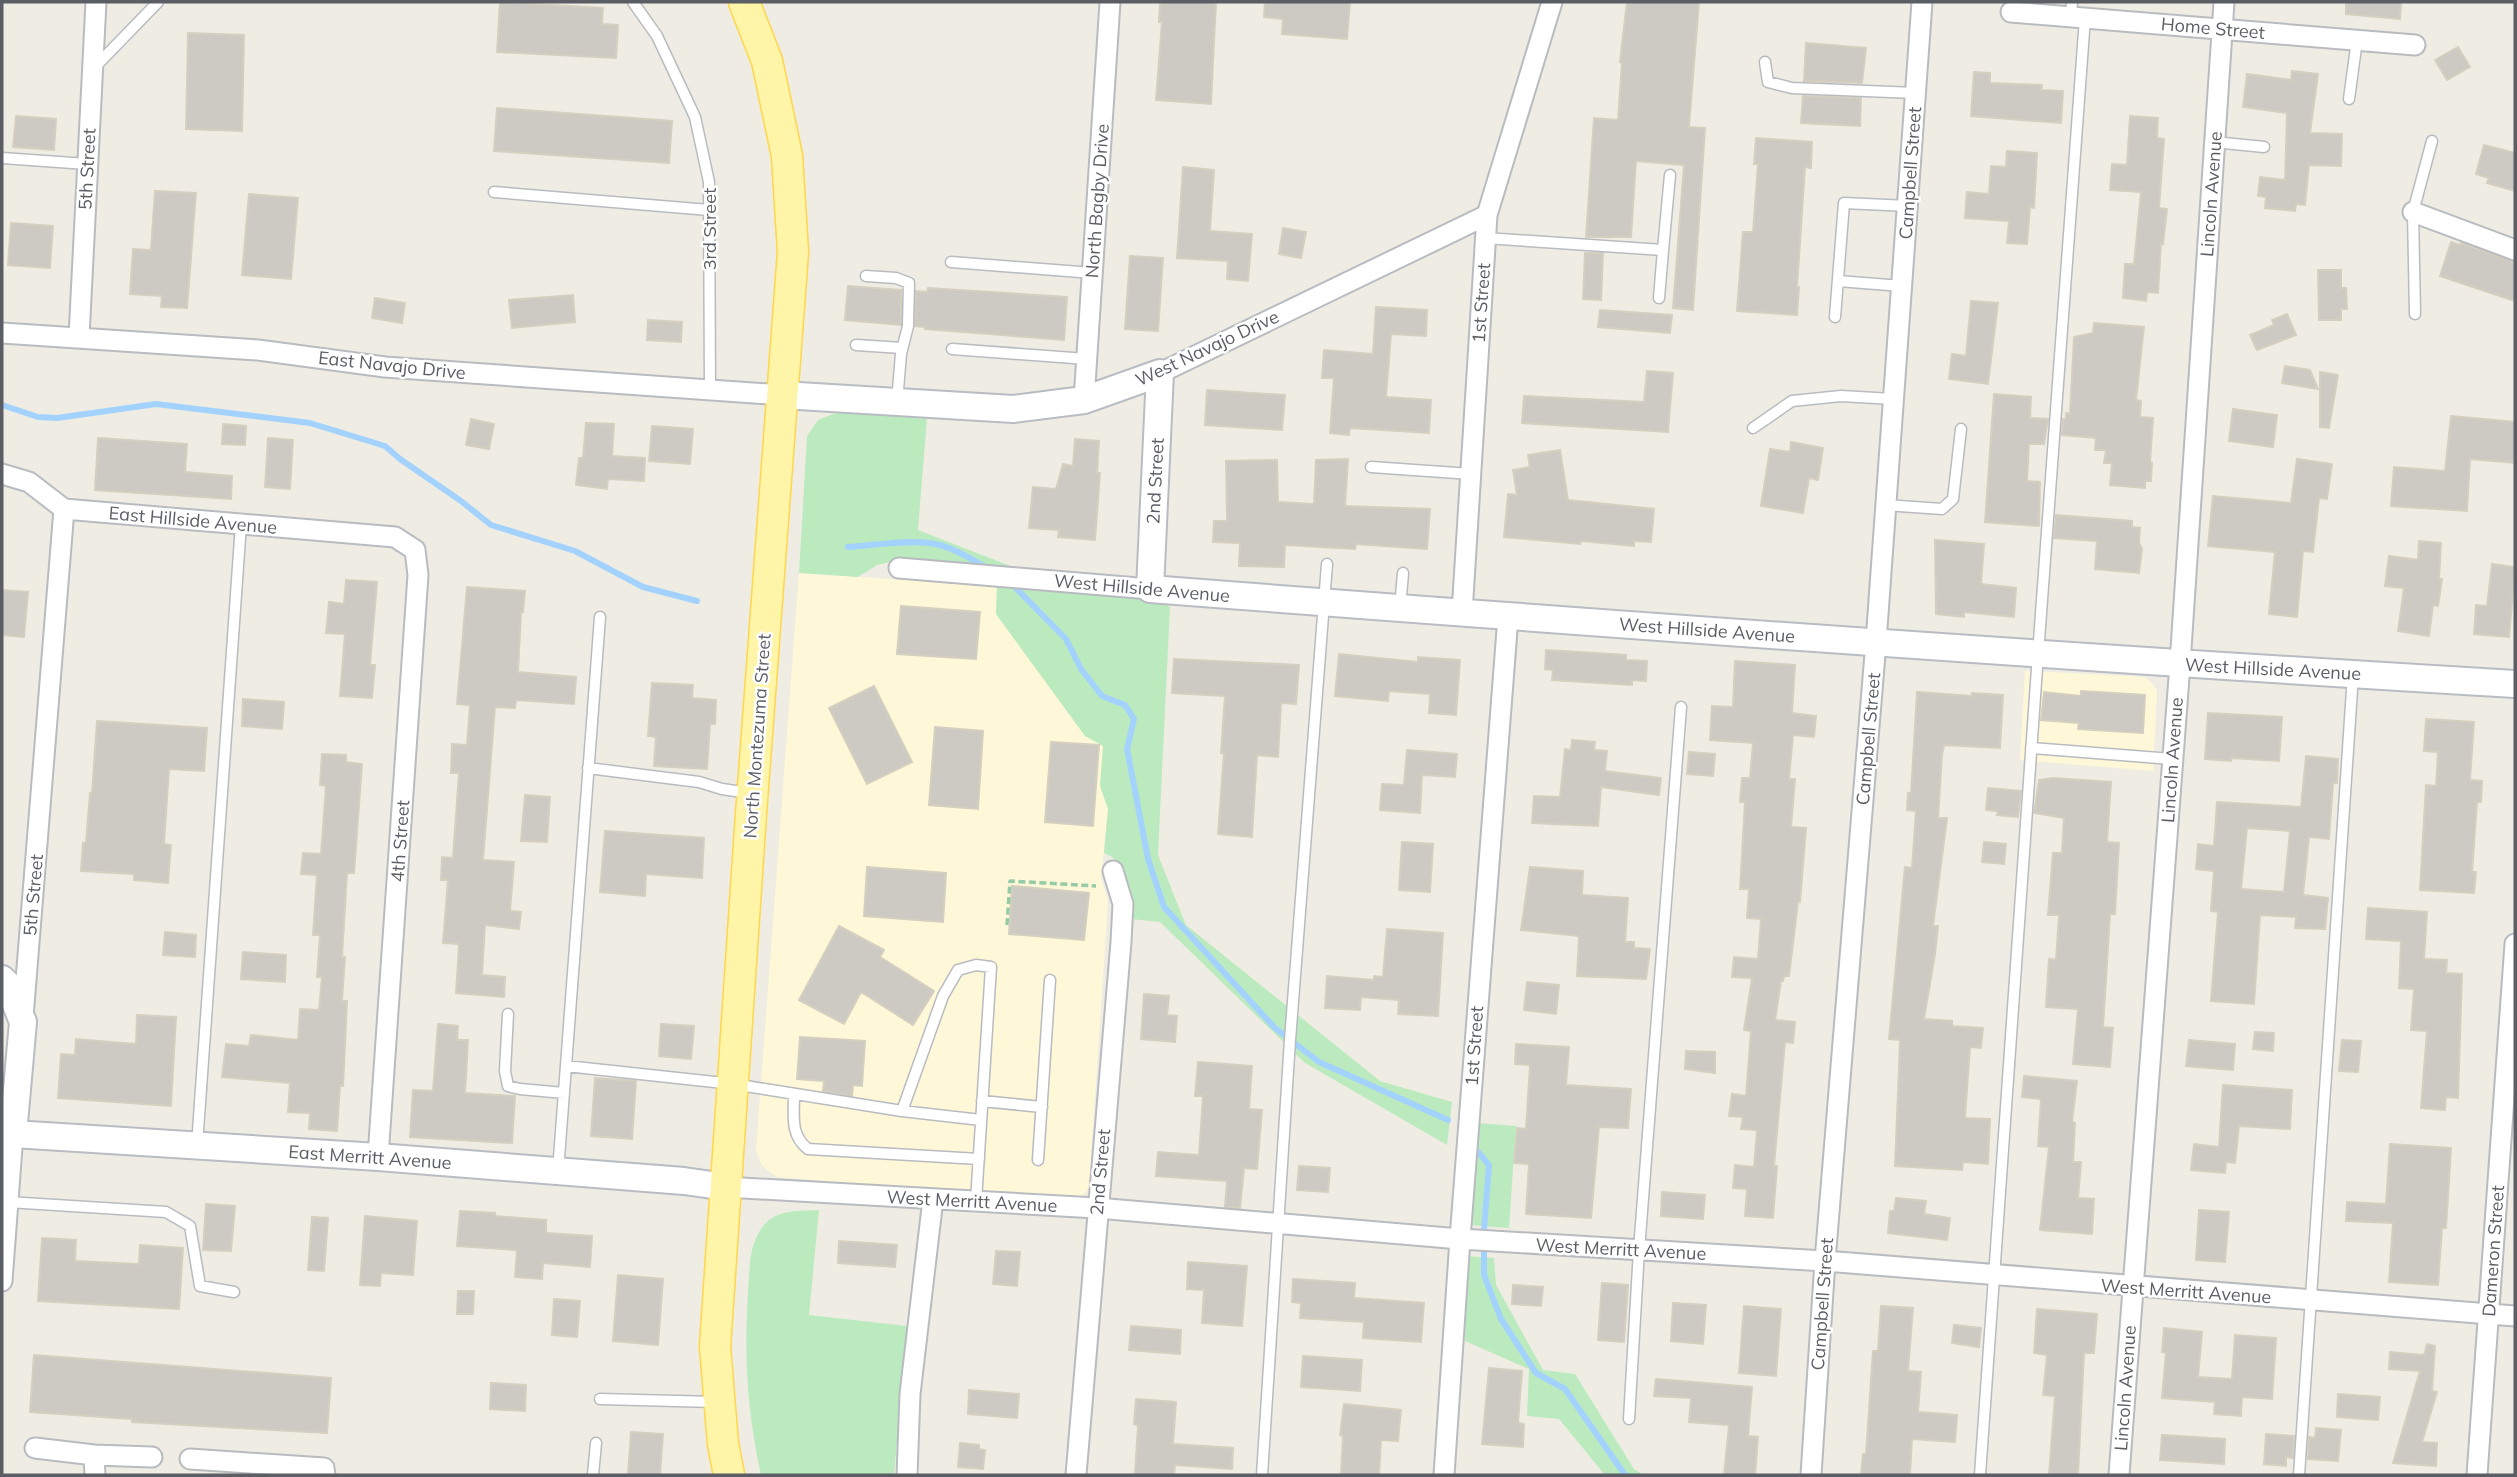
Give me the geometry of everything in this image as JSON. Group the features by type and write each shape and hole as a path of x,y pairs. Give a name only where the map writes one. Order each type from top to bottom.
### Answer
{"main road":[{"name":"North Montezuma Street","path":"729,1475 723,1444 715,1347 720,1243 793,252 787,156 768,61 744,2"}],"street":[{"name":"5th Street","path":"79,337 96,2"},
{"name":"North Bagby Drive","path":"1084,400 1110,2"},
{"name":"1st Street","path":"1462,613 1487,215 1552,2"},
{"name":"Campbell Street","path":"1811,1475 1825,1261 1876,642 1922,2"},
{"name":"Lincoln Avenue","path":"2119,1475 2180,664 2224,2"},
{"name":"Home Street","path":"2011,12 2076,12 2415,45"},
{"path":"2413,212 2515,250"},
{"name":"West Navajo Drive","path":"782,395 1013,410 1084,400 1160,373 1487,215"},
{"name":"East Navajo Drive","path":"2,333 258,350 385,367 782,395"},
{"name":"2nd Street","path":"1150,589 1160,373"},
{"path":"2,474 29,482 64,509"},
{"name":"5th Street","path":"2,1281 8,1202 8,1133 23,1022 64,509"},
{"name":"East Hillside Avenue","path":"64,509 395,537"},
{"name":"4th Street","path":"378,1157 418,575 415,550 395,537"},
{"name":"West Hillside Avenue","path":"899,568 1508,617 2180,664 2515,684"},
{"name":"1st Street","path":"1444,1475 1464,1239 1508,617"},
{"name":"2nd Street","path":"1076,1475 1123,904 1108,879"},
{"name":"Dameron Street","path":"2477,1475 2515,944"},
{"path":"2,979 8,985 23,1022"},
{"name":"East Merritt Avenue","path":"8,1133 378,1157 726,1186"},
{"name":"West Merritt Avenue","path":"726,1186 1097,1208 1464,1239 1825,1261 2515,1316"},
{"path":"907,1475 910,1394 933,1199"},
{"path":"35,1448 94,1455 152,1457"},
{"path":"94,1455 95,1475"},
{"path":"190,1459 324,1468 325,1475"}],"lane":[{"path":"91,71 158,2"},
{"name":"3rd Street","path":"633,2 657,36 695,117 709,183 710,390"},
{"path":"1980,1475 2038,653 2076,12"},
{"path":"2349,99 2357,40"},
{"path":"1765,62 1768,82 1792,88 1916,93"},
{"path":"2415,314 2413,212 2432,141"},
{"path":"2214,142 2264,147"},
{"path":"2,158 87,164"},
{"path":"1659,298 1670,175"},
{"path":"494,192 709,210"},
{"path":"1835,317 1844,203 1908,206"},
{"path":"1485,238 1663,250"},
{"path":"951,262 1093,273"},
{"path":"866,276 896,278 909,283 908,326 902,348 897,402"},
{"path":"1838,281 1902,286"},
{"path":"856,345 902,348"},
{"path":"952,349 1087,359"},
{"path":"1753,428 1792,401 1841,396 1893,398"},
{"path":"1885,505 1942,509 1953,499 1962,429"},
{"path":"1371,467 1471,474"},
{"path":"197,1145 241,524"},
{"path":"1262,1475 1327,564"},
{"path":"1400,608 1403,573"},
{"path":"558,1172 600,617"},
{"path":"2299,1475 2353,674"},
{"path":"1629,1419 1639,1250 1681,707"},
{"path":"2031,748 2172,759"},
{"path":"588,768 699,782 722,789 753,793"},
{"path":"902,1111 943,996 958,970 975,965 991,967 976,1201"},
{"path":"1038,1160 1050,980"},
{"path":"508,1014 505,1071 508,1086 520,1090 564,1093"},
{"path":"566,1066 733,1084 902,1111 981,1120"},
{"path":"793,1095 799,1142 808,1149 979,1159"},
{"path":"982,1101 1042,1107"},
{"path":"8,1202 166,1212 190,1226 200,1286 234,1292"},
{"path":"600,1399 719,1402"},
{"path":"593,1475 596,1443"}],"path":[{"path":"1007,925 1010,881 1108,879"}],"shaded area":[{"path":"799,573 997,586 996,614 1085,736 1103,746 1100,786 1108,809 1101,878 1108,900 1089,1188 1082,1197 1073,1201 777,1177 762,1166 756,1151"},
{"path":"2025,671 2145,677 2157,691 2153,771 2020,760"}],"green space":[{"path":"836,413 927,418 918,530 1013,567 902,559 877,565 858,577 799,573 807,436 818,420"},
{"path":"997,586 1146,595 1170,607 1158,855 1186,925 1380,1081 1452,1102 1447,1145 1305,1063 1160,922 1131,919 1129,890 1124,872 1113,858 1104,853 1108,809 1100,786 1103,746 1085,736 996,614"},
{"path":"1477,1123 1516,1126 1509,1228 1468,1225"},
{"path":"819,1210 809,1315 907,1326 894,1475 761,1475 752,1428 746,1339 752,1248 764,1225 776,1216"},
{"path":"1466,1256 1494,1258 1496,1285 1543,1370 1575,1374 1634,1469 1644,1475 1605,1475 1559,1419 1527,1416 1529,1369 1465,1341"}],"building":[{"path":"500,2 603,8 602,24 618,25 616,58 497,52"},
{"path":"1160,2 1216,2 1211,104 1156,100 1162,22 1159,22"},
{"path":"1265,2 1350,2 1347,39 1282,34 1283,19 1264,17"},
{"path":"1627,2 1699,2 1689,127 1705,128 1693,310 1673,308 1684,165 1636,161 1631,237 1586,237 1594,118 1618,120 1620,62"},
{"path":"2346,2 2401,2 2400,19 2346,14"},
{"path":"188,33 244,35 242,131 186,129"},
{"path":"1806,43 1866,48 1862,83 1804,81"},
{"path":"2458,47 2470,67 2447,80 2435,60"},
{"path":"2292,71 2318,74 2310,133 2342,134 2341,166 2309,165 2305,205 2296,204 2295,211 2265,208 2266,197 2258,196 2260,177 2285,180 2287,113 2243,107 2247,74 2291,80"},
{"path":"1974,72 1990,73 1990,83 2042,85 2041,90 2063,91 2061,123 1971,116"},
{"path":"1803,96 1861,98 1860,126 1801,123"},
{"path":"497,108 672,121 669,163 494,151"},
{"path":"16,116 56,119 54,150 13,147"},
{"path":"2130,116 2158,118 2157,138 2164,139 2159,208 2167,209 2163,244 2161,243 2158,293 2147,292 2146,301 2123,298 2125,264 2134,264 2141,192 2110,190 2112,164 2127,165"},
{"path":"1756,138 1812,142 1811,168 1805,167 1797,315 1737,311 1743,232 1753,232 1758,164 1754,164"},
{"path":"2484,145 2515,153 2515,191 2487,183 2489,178 2476,174"},
{"path":"2007,151 2037,153 2034,208 2030,207 2027,244 2007,243 2009,221 1965,218 1967,192 1989,194 1991,166 2006,167"},
{"path":"1183,167 1214,170 1210,231 1252,234 1248,281 1227,279 1228,261 1177,258"},
{"path":"155,191 196,193 187,308 161,307 162,296 130,294 133,249 151,250"},
{"path":"249,194 298,198 291,279 242,275"},
{"path":"11,223 53,226 50,268 8,265"},
{"path":"1283,228 1306,232 1301,258 1279,254"},
{"path":"2451,242 2515,262 2515,301 2440,276"},
{"path":"1585,253 1603,253 1601,300 1583,299"},
{"path":"1130,256 1163,258 1158,331 1125,329"},
{"path":"2318,270 2341,270 2341,288 2346,288 2347,309 2341,309 2341,320 2319,320"},
{"path":"848,286 901,290 901,325 845,320"},
{"path":"928,288 1067,297 1064,340 915,326 916,291 927,292"},
{"path":"573,295 575,322 512,328 509,300"},
{"path":"375,298 405,303 402,323 372,318"},
{"path":"1971,301 1998,303 1988,384 1949,379 1952,354 1966,356"},
{"path":"1376,307 1427,310 1426,336 1391,334 1386,397 1431,400 1429,433 1350,428 1349,435 1330,433 1334,378 1322,378 1324,350 1373,354"},
{"path":"1600,310 1672,315 1670,333 1598,327"},
{"path":"2287,314 2296,335 2257,350 2250,335 2274,325 2272,320"},
{"path":"648,320 682,322 681,342 647,340"},
{"path":"2094,323 2144,327 2136,400 2141,401 2140,417 2153,418 2151,481 2145,481 2145,488 2110,485 2112,463 2104,463 2106,450 2095,450 2096,438 2062,435 2063,419 2066,419 2066,413 2070,414 2074,337 2093,333"},
{"path":"2285,366 2310,370 2318,389 2282,383"},
{"path":"1647,371 1673,373 1668,432 1522,423 1524,396 1644,402"},
{"path":"2320,372 2338,375 2329,428 2320,427"},
{"path":"1207,390 1285,395 1282,430 1205,425"},
{"path":"1994,394 2031,397 2030,418 2048,419 2044,444 2029,444 2027,481 2040,482 2039,526 1985,522"},
{"path":"2233,409 2277,415 2273,447 2229,441"},
{"path":"2451,416 2515,422 2515,463 2470,459 2467,511 2391,506 2394,467 2445,471"},
{"path":"471,419 494,424 489,449 466,445"},
{"path":"586,423 614,424 612,456 645,458 644,481 608,479 607,489 576,485 579,458 583,458"},
{"path":"223,424 246,426 245,445 222,444"},
{"path":"652,426 693,429 690,464 649,461"},
{"path":"98,438 187,444 185,472 232,476 231,499 95,490"},
{"path":"268,438 293,440 290,489 265,487"},
{"path":"1075,439 1099,441 1097,473 1100,473 1095,540 1058,537 1059,530 1029,528 1033,487 1056,489 1063,464 1073,466"},
{"path":"1791,442 1823,448 1818,480 1809,478 1803,513 1761,506 1770,449 1790,452"},
{"path":"1560,450 1568,500 1654,509 1651,542 1634,541 1634,546 1504,537 1508,494 1517,495 1513,470 1530,467 1528,455"},
{"path":"1348,459 1345,506 1430,509 1427,549 1356,544 1355,549 1285,545 1284,567 1239,566 1240,543 1213,542 1214,521 1227,521 1226,461 1277,460 1278,502 1314,504 1316,460"},
{"path":"2297,459 2332,464 2327,499 2319,498 2313,552 2303,551 2297,617 2269,614 2275,552 2208,546 2213,496 2291,503"},
{"path":"2056,515 2132,521 2132,527 2140,528 2139,543 2142,549 2139,573 2095,569 2097,541 2054,538"},
{"path":"1935,540 1984,544 1981,584 2016,588 2014,617 1964,612 1964,617 1936,614"},
{"path":"2419,541 2441,543 2439,579 2442,579 2438,606 2433,605 2429,636 2398,631 2404,588 2385,586 2389,556 2418,560"},
{"path":"2492,564 2515,567 2509,637 2474,634 2476,605 2487,606"},
{"path":"346,580 377,582 370,665 375,665 372,698 340,696 345,634 326,633 329,602 344,604"},
{"path":"467,587 525,591 521,612 518,672 576,677 574,704 516,700 515,708 495,707 483,860 514,862 510,911 521,912 519,929 485,925 482,975 505,977 504,997 456,993 459,944 443,943 448,880 441,880 442,857 453,858 459,773 451,773 452,744 467,745 470,705 457,704"},
{"path":"2,590 28,592 24,637 2,635"},
{"path":"901,606 980,612 976,659 897,654"},
{"path":"1546,650 1626,655 1626,660 1647,661 1646,681 1632,680 1632,685 1552,680 1553,670 1545,669"},
{"path":"1339,654 1418,662 1418,657 1460,660 1456,715 1429,713 1430,694 1389,691 1388,701 1335,696"},
{"path":"1174,659 1299,665 1296,704 1281,703 1278,757 1257,755 1252,837 1218,834 1225,696 1172,693"},
{"path":"1735,661 1795,665 1792,713 1816,716 1814,737 1793,735 1789,779 1795,779 1791,827 1806,828 1800,902 1789,976 1784,976 1781,981 1775,1020 1795,1022 1793,1043 1785,1042 1774,1166 1777,1166 1773,1218 1745,1216 1747,1189 1733,1188 1735,1165 1754,1167 1757,1130 1741,1129 1743,1117 1729,1116 1732,1094 1746,1096 1751,1031 1744,1030 1752,978 1732,977 1734,957 1758,959 1761,919 1747,918 1749,889 1740,889 1745,802 1740,802 1742,778 1750,778 1753,743 1710,740 1712,706 1733,707"},
{"path":"652,683 693,685 692,698 716,700 715,724 710,724 707,769 654,766 656,737 648,736"},
{"path":"874,686 912,762 867,784 829,708"},
{"path":"2081,691 2145,695 2143,733 2078,729 2079,723 2041,720 2044,692 2081,696"},
{"path":"1917,692 2003,695 2000,748 1944,745 1942,755 1938,818 1947,818 1933,926 1938,926 1935,954 1924,1019 1952,1021 1952,1026 1983,1028 1981,1048 1970,1047 1965,1118 1990,1119 1988,1164 1963,1162 1962,1170 1895,1166 1900,1040 1889,1039 1905,867 1912,868 1916,811 1907,810 1908,793 1911,793"},
{"path":"243,699 284,702 282,729 242,726"},
{"path":"2208,713 2282,717 2279,761 2205,759"},
{"path":"2426,719 2474,722 2470,780 2482,781 2481,802 2477,802 2472,872 2476,872 2474,893 2420,890 2426,785 2436,786 2438,752 2424,751"},
{"path":"97,721 207,728 204,771 169,769 164,844 171,845 168,883 134,880 134,874 81,871 90,793 92,794"},
{"path":"935,727 983,731 978,809 929,805"},
{"path":"1572,740 1595,742 1594,750 1607,751 1605,771 1661,778 1659,795 1601,787 1598,826 1532,823 1534,796 1560,797 1565,749 1571,750"},
{"path":"1051,742 1099,745 1093,826 1045,822"},
{"path":"1407,750 1457,754 1455,777 1422,775 1420,813 1380,810 1382,784 1404,785"},
{"path":"1689,752 1715,754 1713,776 1687,774"},
{"path":"322,754 346,755 346,762 362,764 354,873 347,873 342,1001 347,1001 343,1086 340,1085 337,1131 309,1129 310,1113 288,1112 290,1083 222,1077 226,1044 249,1046 251,1035 298,1040 300,1009 319,1010 322,977 317,977 320,935 313,935 317,875 301,874 303,853 321,854 326,786 320,785"},
{"path":"2306,756 2338,759 2337,783 2333,783 2329,839 2309,837 2303,895 2328,898 2325,929 2295,928 2296,917 2260,915 2254,1004 2211,1001 2218,912 2211,911 2214,871 2196,869 2198,844 2214,846 2217,802 2301,807","holes":["2247,828 2290,831 2284,892 2241,889"]},
{"path":"2053,778 2111,782 2107,842 2119,843 2115,914 2110,914 2103,1027 2113,1028 2110,1067 2073,1064 2078,1009 2046,1007 2049,959 2056,960 2059,915 2048,915 2053,853 2062,853 2064,818 2034,813 2039,780"},
{"path":"1988,788 2021,791 2018,817 1997,815 1998,811 1986,810"},
{"path":"525,795 550,797 547,842 521,841"},
{"path":"605,831 704,838 702,878 646,874 645,896 600,892"},
{"path":"1402,842 1433,844 1430,892 1399,890"},
{"path":"1984,842 2006,844 2004,864 1982,862"},
{"path":"867,867 946,873 943,922 864,916"},
{"path":"1530,867 1583,871 1582,895 1628,898 1625,942 1634,942 1634,948 1650,949 1646,979 1577,976 1579,936 1521,930"},
{"path":"1012,886 1089,893 1084,940 1009,934"},
{"path":"2368,908 2427,912 2424,959 2447,960 2446,973 2462,974 2458,1098 2446,1097 2445,1110 2421,1108 2427,1031 2411,1030 2414,989 2399,988 2401,941 2366,939"},
{"path":"839,926 884,950 880,957 934,991 913,1025 861,992 844,1024 799,1000"},
{"path":"1387,929 1443,933 1438,1016 1398,1014 1399,1000 1361,997 1360,1010 1325,1008 1327,976 1374,980 1374,976 1383,977"},
{"path":"165,932 196,935 195,957 163,955"},
{"path":"243,952 286,955 285,982 241,979"},
{"path":"1527,982 1559,985 1556,1014 1524,1010"},
{"path":"1144,994 1169,996 1167,1015 1177,1016 1175,1042 1141,1039"},
{"path":"137,1015 176,1017 171,1106 58,1098 61,1054 75,1055 76,1039 136,1044"},
{"path":"438,1024 458,1026 457,1040 468,1040 465,1093 515,1096 512,1143 410,1137 413,1090 433,1091"},
{"path":"661,1024 694,1026 691,1059 659,1056"},
{"path":"2255,1032 2274,1033 2273,1051 2253,1049"},
{"path":"800,1037 865,1041 862,1086 853,1085 852,1096 823,1091 824,1081 797,1079"},
{"path":"2189,1040 2235,1044 2233,1070 2186,1066"},
{"path":"2342,1040 2361,1041 2358,1072 2339,1071"},
{"path":"1516,1044 1569,1047 1566,1085 1631,1089 1628,1128 1599,1127 1591,1218 1526,1214 1529,1164 1514,1163 1517,1128 1526,1129 1530,1065 1515,1064"},
{"path":"1686,1051 1715,1052 1715,1073 1685,1069"},
{"path":"1198,1062 1252,1066 1249,1109 1262,1110 1257,1169 1244,1168 1240,1208 1225,1207 1227,1181 1156,1176 1158,1152 1199,1155 1203,1096 1195,1096"},
{"path":"2024,1076 2077,1081 2072,1122 2075,1123 2073,1162 2081,1162 2078,1198 2094,1199 2092,1234 2040,1230 2049,1147 2038,1146 2041,1099 2022,1097"},
{"path":"595,1078 636,1081 632,1139 591,1136"},
{"path":"2223,1085 2292,1090 2290,1129 2239,1126 2235,1163 2226,1162 2225,1173 2191,1170 2194,1144 2219,1147"},
{"path":"2390,1144 2451,1148 2446,1228 2442,1228 2438,1285 2389,1282 2393,1223 2346,1221 2347,1202 2386,1204"},
{"path":"1299,1166 1330,1168 1328,1192 1297,1190"},
{"path":"1662,1192 1705,1195 1703,1219 1661,1216"},
{"path":"1896,1198 1926,1201 1924,1214 1950,1218 1947,1240 1888,1233 1890,1211 1894,1211"},
{"path":"206,1204 235,1206 231,1251 203,1250"},
{"path":"2199,1210 2229,1212 2225,1262 2196,1260"},
{"path":"460,1211 546,1220 546,1233 592,1236 590,1267 543,1263 542,1279 515,1277 517,1250 457,1246"},
{"path":"365,1216 417,1221 413,1275 381,1273 380,1286 360,1285"},
{"path":"312,1217 328,1218 324,1271 308,1270"},
{"path":"42,1238 76,1240 75,1261 139,1264 140,1245 183,1248 179,1309 38,1301"},
{"path":"839,1241 897,1245 895,1267 838,1263"},
{"path":"996,1251 1020,1252 1017,1286 993,1284"},
{"path":"1188,1262 1247,1266 1242,1326 1202,1323 1204,1290 1187,1289"},
{"path":"618,1275 663,1279 658,1345 613,1341"},
{"path":"1293,1279 1355,1283 1354,1298 1424,1303 1421,1342 1363,1338 1364,1322 1300,1318 1301,1303 1292,1302"},
{"path":"1602,1283 1628,1285 1624,1342 1598,1340"},
{"path":"1513,1285 1543,1287 1541,1306 1512,1304"},
{"path":"458,1291 474,1291 473,1314 457,1314"},
{"path":"554,1299 580,1301 577,1337 552,1335"},
{"path":"1673,1303 1706,1305 1703,1344 1671,1341"},
{"path":"1744,1306 1781,1309 1776,1376 1739,1373"},
{"path":"1881,1306 1913,1308 1908,1371 1921,1372 1918,1412 1957,1415 1955,1442 1912,1439 1910,1475 1861,1475 1863,1454 1866,1454 1873,1351 1878,1351"},
{"path":"2037,1309 2097,1314 2094,1353 2084,1353 2078,1475 2049,1475 2055,1396 2043,1395 2047,1355 2034,1353"},
{"path":"1954,1325 1981,1328 1979,1347 1952,1343"},
{"path":"1131,1326 1181,1330 1180,1354 1129,1350"},
{"path":"2164,1328 2202,1332 2198,1377 2232,1379 2235,1335 2276,1338 2272,1399 2242,1397 2241,1416 2214,1414 2215,1402 2162,1398 2166,1353 2162,1352"},
{"path":"2427,1344 2435,1346 2432,1391 2437,1392 2422,1442 2437,1443 2436,1466 2393,1463 2420,1371 2389,1369 2390,1352 2424,1355"},
{"path":"34,1355 331,1378 327,1433 132,1422 132,1419 30,1412"},
{"path":"1303,1356 1362,1360 1360,1391 1301,1387"},
{"path":"1489,1368 1522,1371 1518,1423 1524,1424 1523,1447 1482,1444"},
{"path":"1656,1379 1752,1387 1748,1436 1758,1437 1755,1475 1724,1475 1729,1425 1689,1422 1691,1398 1654,1396"},
{"path":"491,1383 526,1385 525,1411 490,1409"},
{"path":"969,1390 1019,1394 1017,1418 968,1414"},
{"path":"2338,1394 2380,1397 2378,1420 2337,1417"},
{"path":"1136,1399 1176,1402 1173,1444 1233,1448 1232,1469 1175,1465 1174,1475 1135,1475 1138,1425 1134,1424"},
{"path":"1344,1404 1401,1410 1398,1441 1381,1440 1379,1475 1341,1475 1343,1436 1340,1435"},
{"path":"2316,1428 2341,1430 2338,1461 2308,1459 2309,1437 2315,1438"},
{"path":"631,1432 663,1434 660,1475 628,1475"},
{"path":"2266,1434 2294,1436 2293,1458 2286,1457 2286,1466 2264,1464"},
{"path":"2162,1435 2225,1439 2224,1464 2160,1460"},
{"path":"960,1443 979,1445 979,1449 985,1450 983,1469 958,1467"}],"waterway":[{"path":"2,405 38,417 57,418 156,404 310,423 385,446 491,525 575,551 643,587 697,601"},
{"path":"848,547 899,542 937,544 989,569"},
{"path":"1010,582 1066,639 1081,669 1102,696 1125,705 1134,719 1127,749 1148,859 1164,907 1275,1028 1319,1062 1448,1120"},
{"path":"1478,1152 1489,1165 1484,1275 1501,1319 1536,1373 1565,1389 1625,1475"}]}
